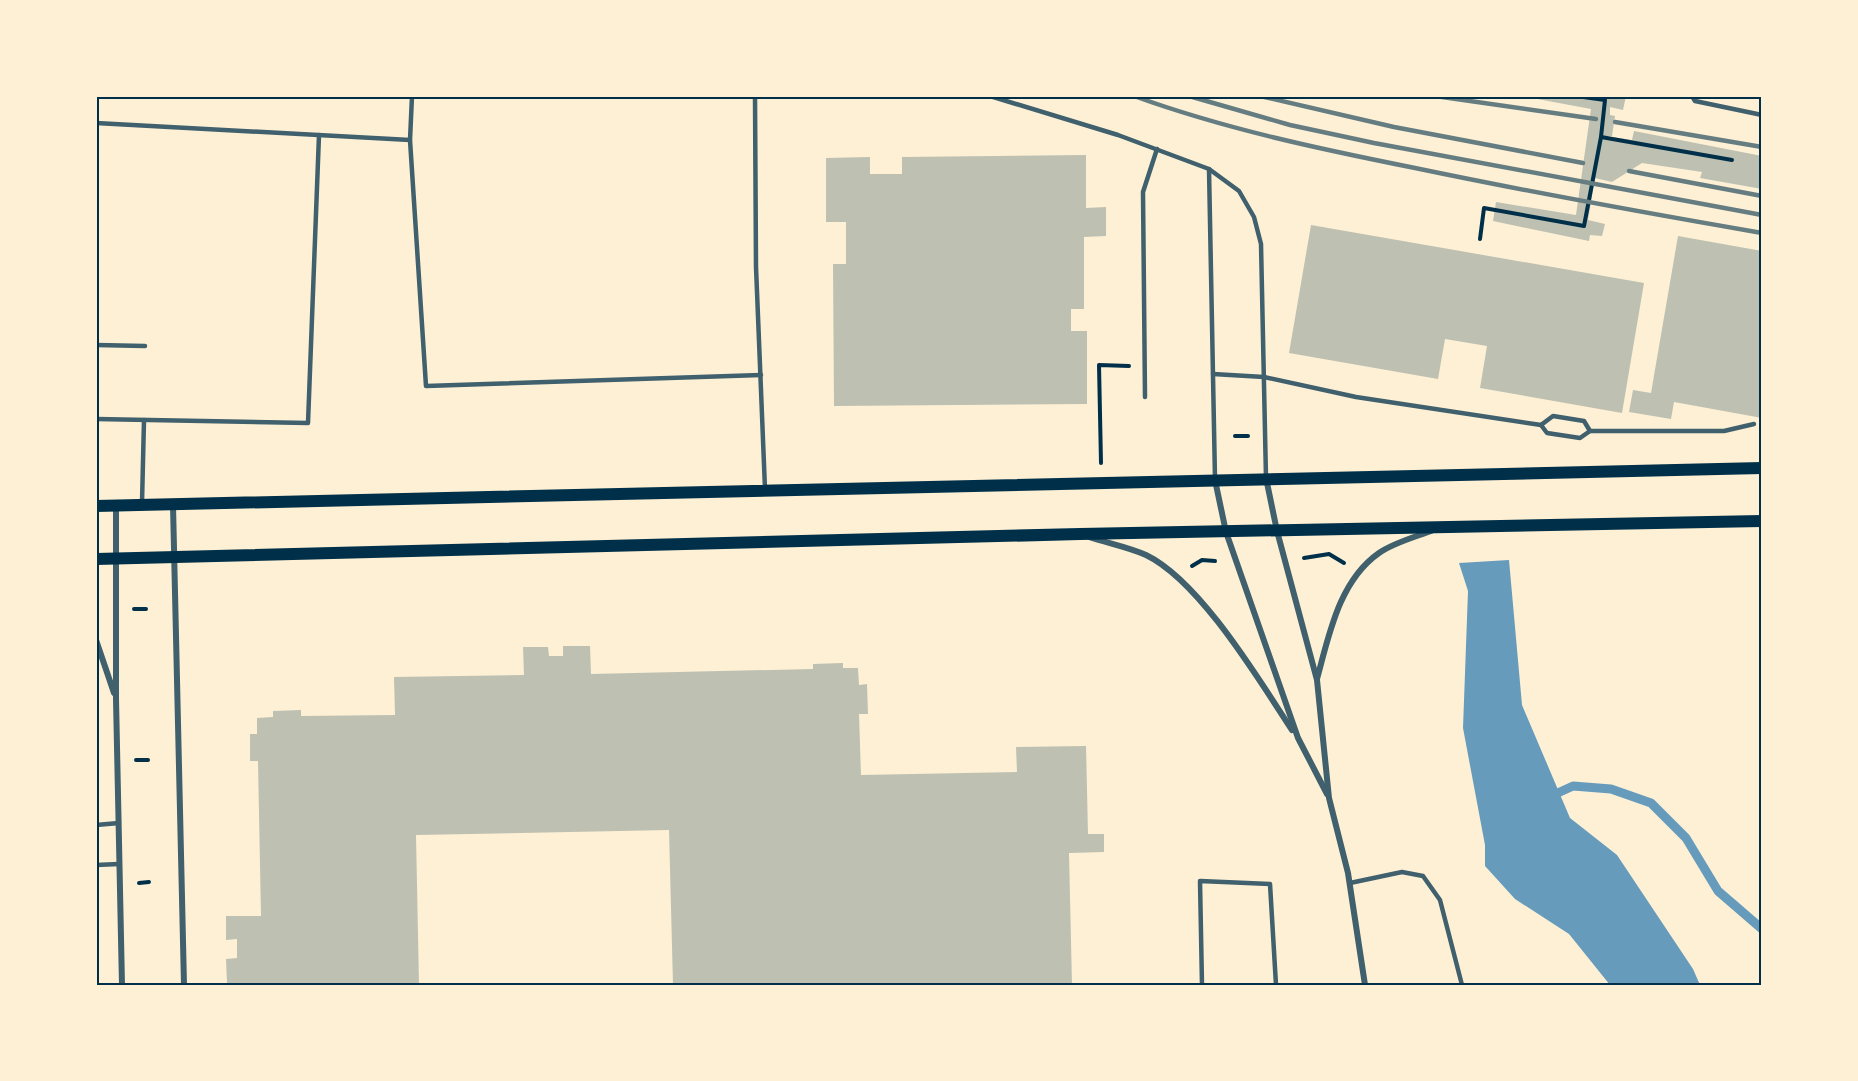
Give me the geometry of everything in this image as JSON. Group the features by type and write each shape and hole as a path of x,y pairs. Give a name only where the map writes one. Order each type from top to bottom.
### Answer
{"main road":[{"path":"96,506 1762,466"},
{"path":"96,559 173,555 1080,534 1762,521"}],"street":[{"path":"1266,478 1277,531 1317,680 1329,798 1350,883 1365,985"},
{"path":"1215,479 1226,532 1298,738"},
{"path":"172,505 184,985"},
{"path":"116,506 116,699 122,985"},
{"path":"1317,680 1333,619 1353,580 1379,552 1436,529"},
{"path":"1080,534 1146,555 1179,579 1243,656 1298,738 1329,798"},
{"path":"96,640 116,699"}],"lane":[{"path":"412,96 410,140 426,386 760,375"},
{"path":"755,96 760,375 765,490"},
{"path":"990,96 1157,149 1209,170 1239,191 1254,217 1261,244 1266,478"},
{"path":"1692,96 1695,101 1762,115"},
{"path":"96,123 410,140"},
{"path":"96,419 308,423 320,135"},
{"path":"1145,397 1143,192 1157,149"},
{"path":"1209,170 1215,479"},
{"path":"96,345 145,346"},
{"path":"1213,374 1264,377 1356,397 1541,425 1553,417 1584,421 1590,431"},
{"path":"142,506 144,420"},
{"path":"1541,425 1547,433 1580,438 1590,431 1724,431 1754,424"},
{"path":"96,825 118,823"},
{"path":"96,865 119,864"},
{"path":"1350,883 1402,872 1423,876 1440,900 1462,985"},
{"path":"1202,985 1200,881 1270,884 1276,985"}],"path":[{"path":"1480,239 1484,208 1584,226 1601,137 1605,100 1576,96"},
{"path":"1601,137 1732,160"},
{"path":"1101,464 1099,365 1144,367"},
{"path":"1235,436 1248,436"},
{"path":"1199,551 1202,560"},
{"path":"1304,558 1329,554 1344,563"},
{"path":"1192,566 1202,560 1215,561"},
{"path":"134,609 146,609"},
{"path":"136,760 148,760"},
{"path":"139,883 149,882"}],"water":[{"path":"1509,560 1522,705 1570,818 1617,855 1693,969 1700,985 1610,985 1569,934 1515,899 1485,866 1485,845 1463,728 1468,591 1459,563"}],"building":[{"path":"1522,96 1626,96 1623,110 1610,107 1610,115 1615,116 1612,136 1605,136 1632,140 1634,131 1762,156 1762,189 1700,178 1702,172 1642,163 1612,182 1595,178 1588,220 1605,224 1602,236 1590,235 1589,241 1493,221 1496,202 1576,215 1591,109"},
{"path":"1086,155 1086,208 1106,207 1106,236 1084,237 1084,309 1071,309 1071,331 1087,331 1087,404 834,406 833,264 846,264 846,222 826,222 826,158 870,157 870,174 902,174 902,157"},
{"path":"1311,225 1644,283 1622,413 1480,388 1487,346 1445,339 1438,379 1289,353"},
{"path":"1678,236 1762,251 1762,418 1674,402 1671,419 1629,412 1633,390 1651,393"},
{"path":"563,646 590,646 591,674 813,669 813,664 843,663 843,668 858,668 859,685 867,684 868,714 859,714 861,775 1017,772 1016,747 1086,746 1088,834 1104,834 1104,852 1069,853 1072,985 673,985 669,830 416,835 419,985 227,983 226,959 237,958 237,939 226,940 226,916 261,916 258,761 250,761 250,734 257,734 257,718 273,717 273,711 301,710 301,716 395,715 394,677 524,675 523,647 548,647 549,656 563,656"}],"waterway":[{"path":"1549,797 1573,786 1611,789 1651,803 1686,838 1718,891 1762,929"}],"railway":[{"path":"1134,96 1238,128 1344,153 1545,194 1762,233"},
{"path":"1189,96 1290,125 1374,143 1762,215"},
{"path":"1260,96 1394,127 1583,163"},
{"path":"1435,96 1596,119"},
{"path":"1615,122 1762,147"},
{"path":"1629,171 1762,196"}]}
